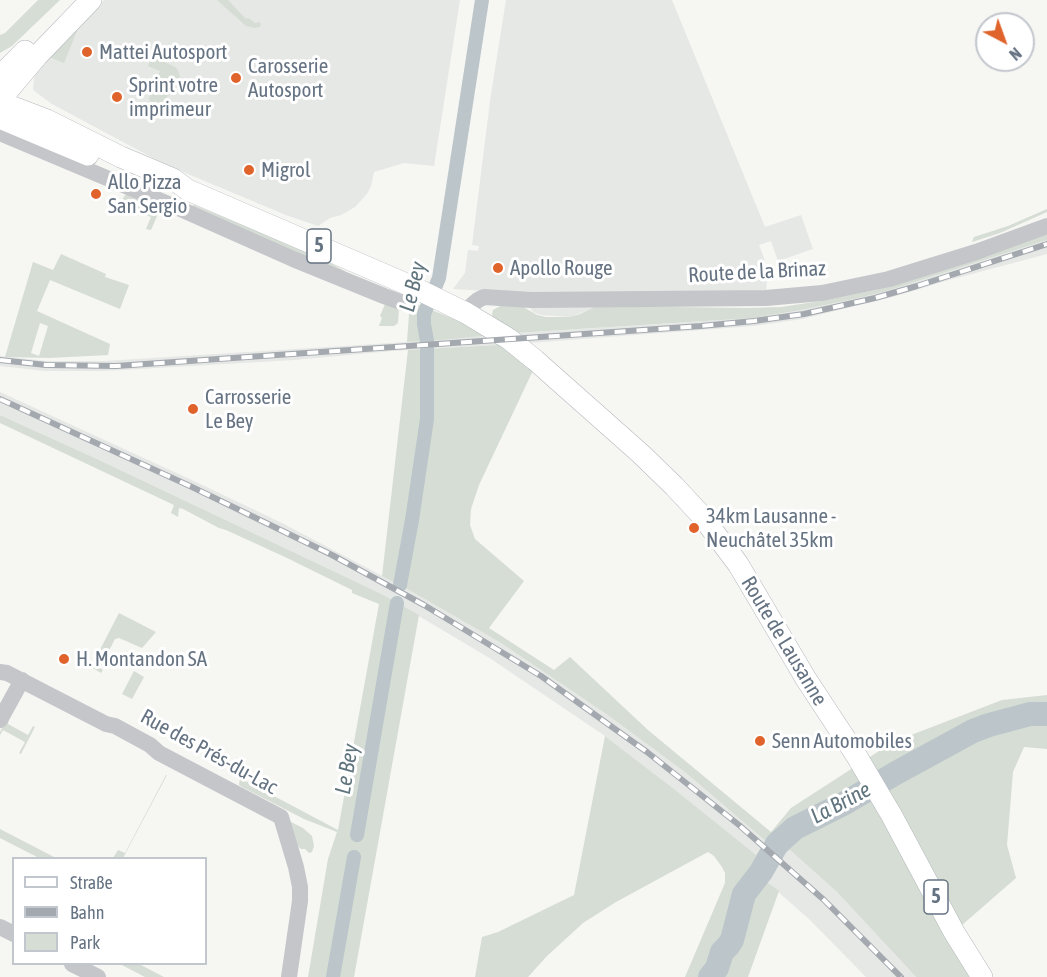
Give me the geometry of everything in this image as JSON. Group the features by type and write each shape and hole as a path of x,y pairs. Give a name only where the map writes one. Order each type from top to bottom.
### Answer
{"main road":[{"path":"0,76 76,0"},
{"path":"26,69 91,0"},
{"name":"5","path":"26,69 0,101 47,120 121,157 173,179 188,190 407,294 458,308"},
{"name":"5","path":"26,69 27,97 47,120"},
{"name":"5","path":"0,118 169,189 188,190"},
{"name":"Route de Lausanne","path":"458,308 509,339 535,360 641,454 701,515 738,564 806,679 863,766 954,932 982,977"}],"street":[{"path":"0,134 384,296 407,294"},
{"name":"Route de la Brinaz","path":"458,308 484,297 522,300 743,298 822,293 890,279 976,252 1047,226"},
{"name":"Rue des Prés-du-Lac","path":"0,672 8,673 106,724 116,726 150,745 159,753 281,817 300,887 289,977"},
{"path":"0,720 22,680"},
{"path":"76,965 98,977"}],"shaded area":[{"path":"104,0 460,0 434,166 404,163 374,172 367,194 355,207 318,226 164,164 52,104 33,90 34,78 42,63"},
{"path":"506,0 672,0 765,227 801,215 813,249 778,261 771,241 759,245 767,274 766,298 605,299 592,308 571,317 541,315 533,312 520,293 453,289 465,273 468,250 478,251 479,246 472,245 491,94"},
{"path":"1047,240 1047,254 892,297 802,319 754,326 294,360 105,371 45,371 0,366 0,356 46,361 105,361 753,318 890,290"},
{"path":"0,392 282,523 409,590 501,643 609,716 686,773 767,841 756,856 605,736 491,659 397,603 0,415"},
{"path":"790,850 837,892 916,977 866,977 809,919 768,883 771,870"}],"green space":[{"path":"38,0 60,0 12,46 0,53 0,35 5,33"},
{"path":"217,0 228,0 246,19 255,23 260,22 261,26 255,28 246,26"},
{"path":"79,26 64,63 47,56"},
{"path":"152,56 175,67 180,77 180,83 154,111 149,98 160,71 148,66"},
{"path":"126,194 160,209 151,230 146,229 151,217 119,204"},
{"path":"193,205 313,254 345,271 346,274 192,207"},
{"path":"1047,209 1047,212 1000,233 972,242 974,237 1008,226"},
{"path":"1047,234 1047,240 890,290 753,318 515,333 493,318 492,314 493,310 502,305 520,305 537,315 546,317 570,317 596,306 781,307 875,290"},
{"path":"61,254 106,274 105,277 129,285 120,309 50,280 37,311 110,344 108,355 50,358 5,357 33,262 53,270","holes":["40,323 48,326 39,356 31,353"]},
{"path":"410,300 424,308 421,324 423,341 407,342"},
{"path":"385,304 399,308 398,323 394,326 379,326"},
{"path":"429,309 457,320 484,336 429,341 426,318"},
{"path":"515,344 537,362 479,485 471,509 470,525 475,539 524,581 489,628 554,670 570,657 648,730 771,832 791,808 893,742 1002,700 1047,695 1047,749 1024,747 1013,772 1007,845 1016,878 954,932 982,977 916,977 837,892 790,850 771,870 768,883 779,891 748,977 685,977 725,883 725,873 722,867 708,852 616,902 583,923 528,977 475,977 482,937 498,932 574,895 605,736 756,855 766,841 686,773 609,716 501,643 382,576 408,350"},
{"path":"0,415 381,594 419,615 354,977 308,977 328,859 337,832 304,819 239,785 240,778 338,830 379,604 352,593 352,590 183,509 179,508 178,517 171,513 174,505 0,423"},
{"path":"119,613 156,632 142,648 119,638 115,639 100,668 103,670 101,673 91,667"},
{"path":"134,671 144,677 132,699 122,694"},
{"path":"10,713 8,724 28,735 33,726 35,727 21,754 19,753 25,742 3,730 0,735"},
{"path":"167,775 124,857 114,857 118,850 125,853"},
{"path":"287,820 303,828 312,836 314,846 312,852 301,849 293,842"},
{"path":"0,829 54,857 37,857 0,838"},
{"path":"122,965 141,965 164,977 145,977"}],"waterway":[{"name":"Le Bey","path":"400,585 427,419 427,341 424,314 439,278 482,0"},
{"name":"Le Bey","path":"357,835 397,603"},
{"name":"La Brine","path":"710,977 717,968 722,952 732,940 744,894 761,872 777,844 795,828 845,803 973,731 1030,714 1047,714"},
{"name":"Le Bey","path":"333,977 354,857"}],"railway":[{"path":"0,360 46,365 116,366 754,321 804,314 875,298 1047,244"},
{"path":"0,399 192,487 332,555 424,605 541,676 647,752 739,825 824,900 901,977"}],"place":[{"name":"Mattei Autosport","path":"87,52"},
{"name":"Carosserie Autosport","path":"236,78"},
{"name":"Sprint votre imprimeur","path":"117,97"},
{"name":"Migrol","path":"249,170"},
{"name":"Allo Pizza San Sergio","path":"96,194"},
{"name":"Apollo Rouge","path":"498,268"},
{"name":"Carrosserie Le Bey","path":"193,409"},
{"name":"34km Lausanne - Neuchâtel 35km","path":"694,528"},
{"name":"H. Montandon SA","path":"64,659"},
{"name":"Senn Automobiles","path":"760,741"}]}
